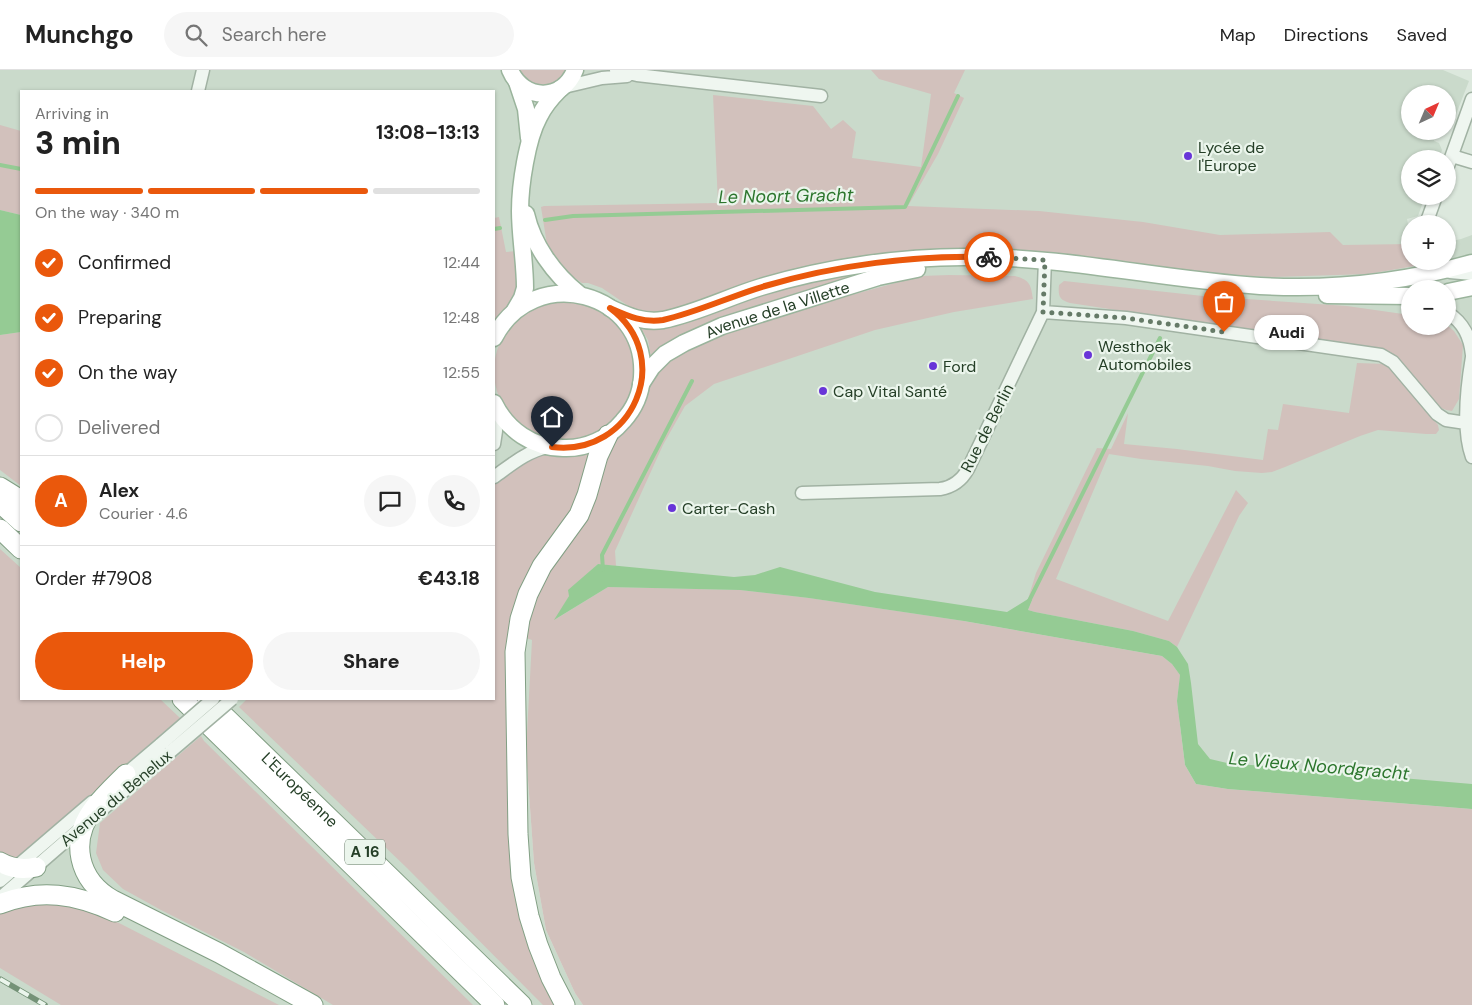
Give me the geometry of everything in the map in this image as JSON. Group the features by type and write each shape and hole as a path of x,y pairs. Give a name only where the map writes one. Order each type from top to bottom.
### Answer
{"highway":[{"path":"565,1005 538,946 529,916 521,876 518,834 515,652 518,627 528,594 542,566 573,526 582,510 598,456 608,435"},
{"path":"0,487 20,499"},
{"path":"0,503 20,521"},
{"path":"0,529 20,548"},
{"name":"L'Européenne","path":"183,700 495,1005"},
{"name":"L'Européenne","path":"208,700 522,1005"},
{"path":"126,774 94,808 85,824 80,847 80,860 89,879 101,893 113,900 237,962 313,1005"},
{"path":"7,865 26,869 36,867"},
{"path":"0,904 19,898 44,895 68,896 85,900 124,916 305,1005"}],"main road":[{"path":"514,312 525,288 520,209 529,145 541,112 571,79 575,70"},
{"path":"513,76 529,91 539,94 550,93 562,88"},
{"path":"513,76 526,109 529,145"},
{"path":"522,186 528,222 536,242 557,273 579,294"},
{"name":"Avenue de la Villette","path":"610,308 641,320 656,321 677,317 782,281 905,260 952,257 1005,257 1138,282 1255,291 1401,296"},
{"name":"Avenue de la Villette","path":"641,384 652,367 666,354 706,333 746,318 887,275 911,270 943,267 1045,266 1286,287 1400,278 1437,272 1472,263"},
{"path":"1456,290 1472,287"},
{"path":"495,336 502,324 526,303 542,296 560,293 579,294 597,300 610,308 625,322 637,343 642,363 641,384 629,415 608,435 593,443 577,447 560,448 533,442 518,433 506,422 495,406"}],"street":[{"path":"198,90 203,70"},
{"path":"616,70 637,75 821,96"},
{"path":"562,88 602,78 637,75"},
{"path":"1454,150 1472,99"},
{"path":"1456,161 1472,162"},
{"name":"Rue de Berlin","path":"802,493 933,490 956,483 963,477 1043,312 1045,266"},
{"path":"1437,272 1472,274"},
{"path":"1390,296 1401,299"},
{"path":"1043,312 1126,318 1381,355 1393,362 1437,414 1446,420 1466,424"},
{"path":"1456,319 1469,338 1472,356 1466,424 1472,457"},
{"path":"1468,399 1472,384"},
{"path":"495,418 495,438"},
{"path":"495,476 525,455 548,446"},
{"name":"Avenue du Benelux","path":"0,898 85,824 165,748 212,700"},
{"name":"Avenue du Benelux","path":"0,881 7,865 126,774 231,700"}],"shaded area":[{"path":"0,70 1443,70 1469,81 1456,114 1456,85 1401,85 1401,140 1434,140 1439,143 1442,150 1401,150 1401,205 1422,205 1418,215 1401,215 1401,270 1456,270 1456,240 1472,235 1472,809 1228,789 1196,784 1162,656 964,621 526,752 534,863 546,930 575,993 583,1005 0,1005"},
{"path":"519,70 567,70 556,81 543,85 530,81"},
{"path":"871,70 965,70 954,93 964,98 938,154 908,206 1039,211 1143,222 1220,235 1330,232 1343,245 1401,244 1401,268 1368,274 1274,277 1212,274 987,248 927,249 856,258 670,315 645,314 633,309 602,288 582,283 562,269 548,251 541,207 544,206 718,203 713,95 813,106 831,129 843,120 856,132 852,158 921,167 931,94 879,79"},
{"path":"0,125 20,131 20,215 0,210"},
{"path":"0,210 20,215 20,332 0,335"},
{"path":"499,217 506,252 518,251 519,283 513,301 495,320 495,218"},
{"path":"879,267 651,357 648,340 638,323 783,287"},
{"path":"921,276 1015,276 1027,281 1033,299 954,312 875,330 714,384 685,406 663,445 615,551 616,566 598,564 569,590 569,596 556,619 608,587 740,590 809,598 964,621 1162,656 1172,664 1180,675 1177,701 1185,765 1196,784 1228,789 1472,809 1472,1005 583,1005 575,993 546,930 534,863 526,752 532,640 526,638 531,612 542,583 555,561 581,529 593,506 604,459 611,445 634,421 643,405 648,388 664,363 713,336 811,306"},
{"path":"1064,281 1203,296 1347,306 1401,314 1401,335 1456,334 1463,345 1459,399 1452,411 1441,408 1432,402 1403,365 1385,351 1070,303 1061,299 1059,285"},
{"path":"550,302 578,302 591,306 603,313 614,321 622,332 629,344 633,357 633,385 629,398 622,410 614,421 603,429 591,436 578,440 550,440 537,436 525,429 514,421 506,410 499,398 495,385 495,357 499,344 506,332 514,321 525,313 537,306"},
{"path":"20,332 20,485 0,470 0,335"},
{"path":"1357,363 1386,364 1438,425 1439,430 1436,434 1378,430 1272,472 1262,473 1109,454 1056,579 1168,621 1236,490 1248,503 1239,516 1177,647 1169,641 1133,631 1028,610 1032,600 1028,599 1036,573 1097,448 1111,449 1128,413 1124,444 1263,460 1268,429 1278,430 1283,404 1349,413"},
{"path":"592,450 578,503 523,588 513,884 522,928 548,991 557,1005 543,1005 407,868 239,707 246,700 495,700 495,483 528,459 543,454 577,455"},
{"path":"0,549 20,567 20,700 161,700 180,718 19,856 11,859 0,851"},
{"path":"598,564 734,577 755,575 780,567 875,592 1007,612 1028,599 1032,600 1028,610 1133,631 1169,641 1177,647 1188,664 1198,744 1210,759 1227,763 1472,784 1472,809 1228,789 1196,784 1185,765 1177,701 1180,675 1172,664 1162,656 964,621 809,598 740,590 608,587 554,620 569,596 568,590"},
{"path":"201,736 473,1005 333,1005 244,952 123,889 103,870 96,853 100,823"},
{"path":"45,902 82,907 121,924 279,1005 61,1005 0,968 0,913 11,907"}],"waterway":[{"name":"Le Noort Gracht","path":"545,220 573,216 905,207 958,96"},
{"name":"Le Noort Gracht","path":"0,165 20,169"},
{"name":"Le Noort Gracht","path":"495,229 500,228"},
{"path":"1028,603 1160,338"},
{"path":"603,570 602,555 692,381"}],"railway":[{"path":"0,979 45,1005"}],"way so far":[{"path":"989,257 1045,260 1043,312 1108,316 1224,332"}],"place":[{"name":"Lycée de l'Europe","path":"1188,156"},
{"name":"Audi","path":"1224,332"},
{"name":"Westhoek Automobiles","path":"1088,355"},
{"name":"Ford","path":"933,366"},
{"name":"Cap Vital Santé","path":"823,391"},
{"name":"Carter-Cash","path":"672,508"}],"route":[{"path":"552,447 569,448 585,446 604,437 624,421 636,400 642,376 640,351 630,328 610,308 641,320 656,321 677,317 782,281 825,272 905,260 989,257"}],"water label":[{"name":"Le Vieux Noordgracht","path":"1319,766"}]}
